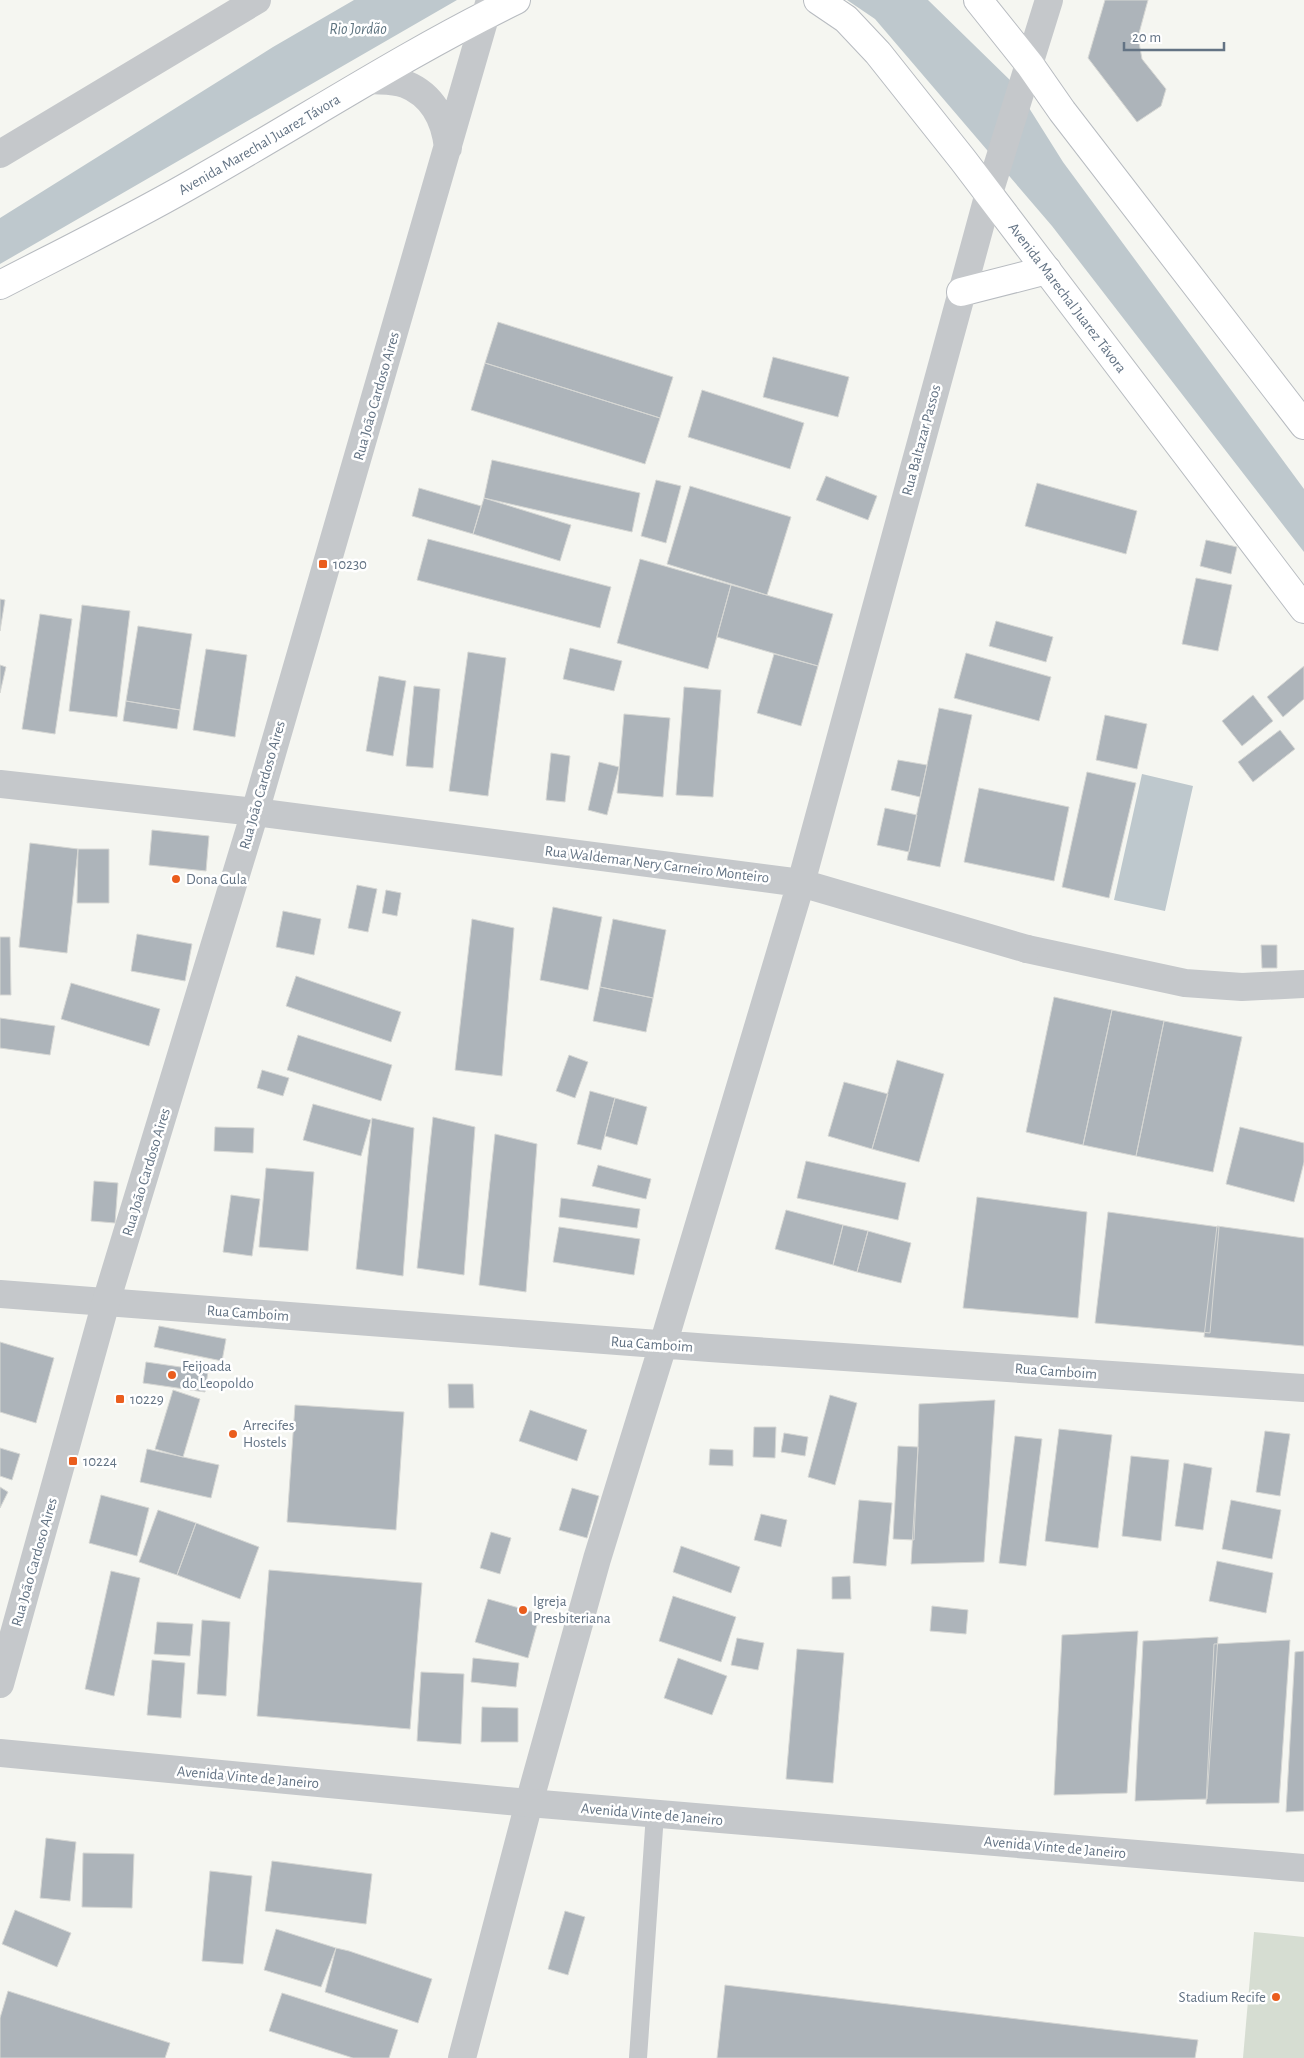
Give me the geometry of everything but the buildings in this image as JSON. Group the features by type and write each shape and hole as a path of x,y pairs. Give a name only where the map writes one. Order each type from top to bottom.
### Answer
{"main road":[{"name":"Avenida Marechal Juarez Távora","path":"0,285 196,182 370,80 488,7 516,0"},
{"name":"Avenida Marechal Juarez Távora","path":"818,0 846,18 992,182 1048,270 1304,609"},
{"path":"978,0 1027,74 1062,111 1304,425"},
{"path":"961,292 1048,270"}],"street":[{"path":"0,154 257,0"},
{"name":"Rua Baltazar Passos","path":"462,2058 528,1804 597,1559 800,882 992,182 1049,0"},
{"name":"Rua João Cardoso Aires","path":"0,1684 106,1302 254,812 488,7"},
{"path":"370,80 404,84 426,97 443,121 448,148"},
{"name":"Rua Waldemar Nery Carneiro Monteiro","path":"0,784 254,812 800,882 1027,949 1186,983 1242,988 1304,984"},
{"name":"Rua Camboim","path":"0,1294 663,1344 1304,1388"},
{"name":"Avenida Vinte de Janeiro","path":"0,1753 528,1804 1304,1868"}],"lane":[{"path":"638,2058 655,1814"}],"shaded area":[{"name":"Stadium Recife","path":"1254,1932 1304,1937 1304,2058 1243,2058"}],"water":[{"name":"Rio Jordão","path":"354,0 457,0 0,264 0,218 273,47"},
{"path":"847,0 928,0 1014,84 1063,162 1304,489 1304,552 1052,226 875,19"},
{"path":"1142,774 1193,786 1165,911 1114,900"}],"place":[{"name":"10230","path":"323,564"},
{"name":"Dona Gula","path":"176,879"},
{"name":"Feijoada do Leopoldo","path":"172,1375"},
{"name":"10229","path":"120,1399"},
{"name":"Arrecifes Hostels","path":"233,1434"},
{"name":"10224","path":"73,1461"},
{"name":"Igreja Presbiteriana","path":"523,1610"},
{"name":"Stadium Recife","path":"1276,1997"}]}
